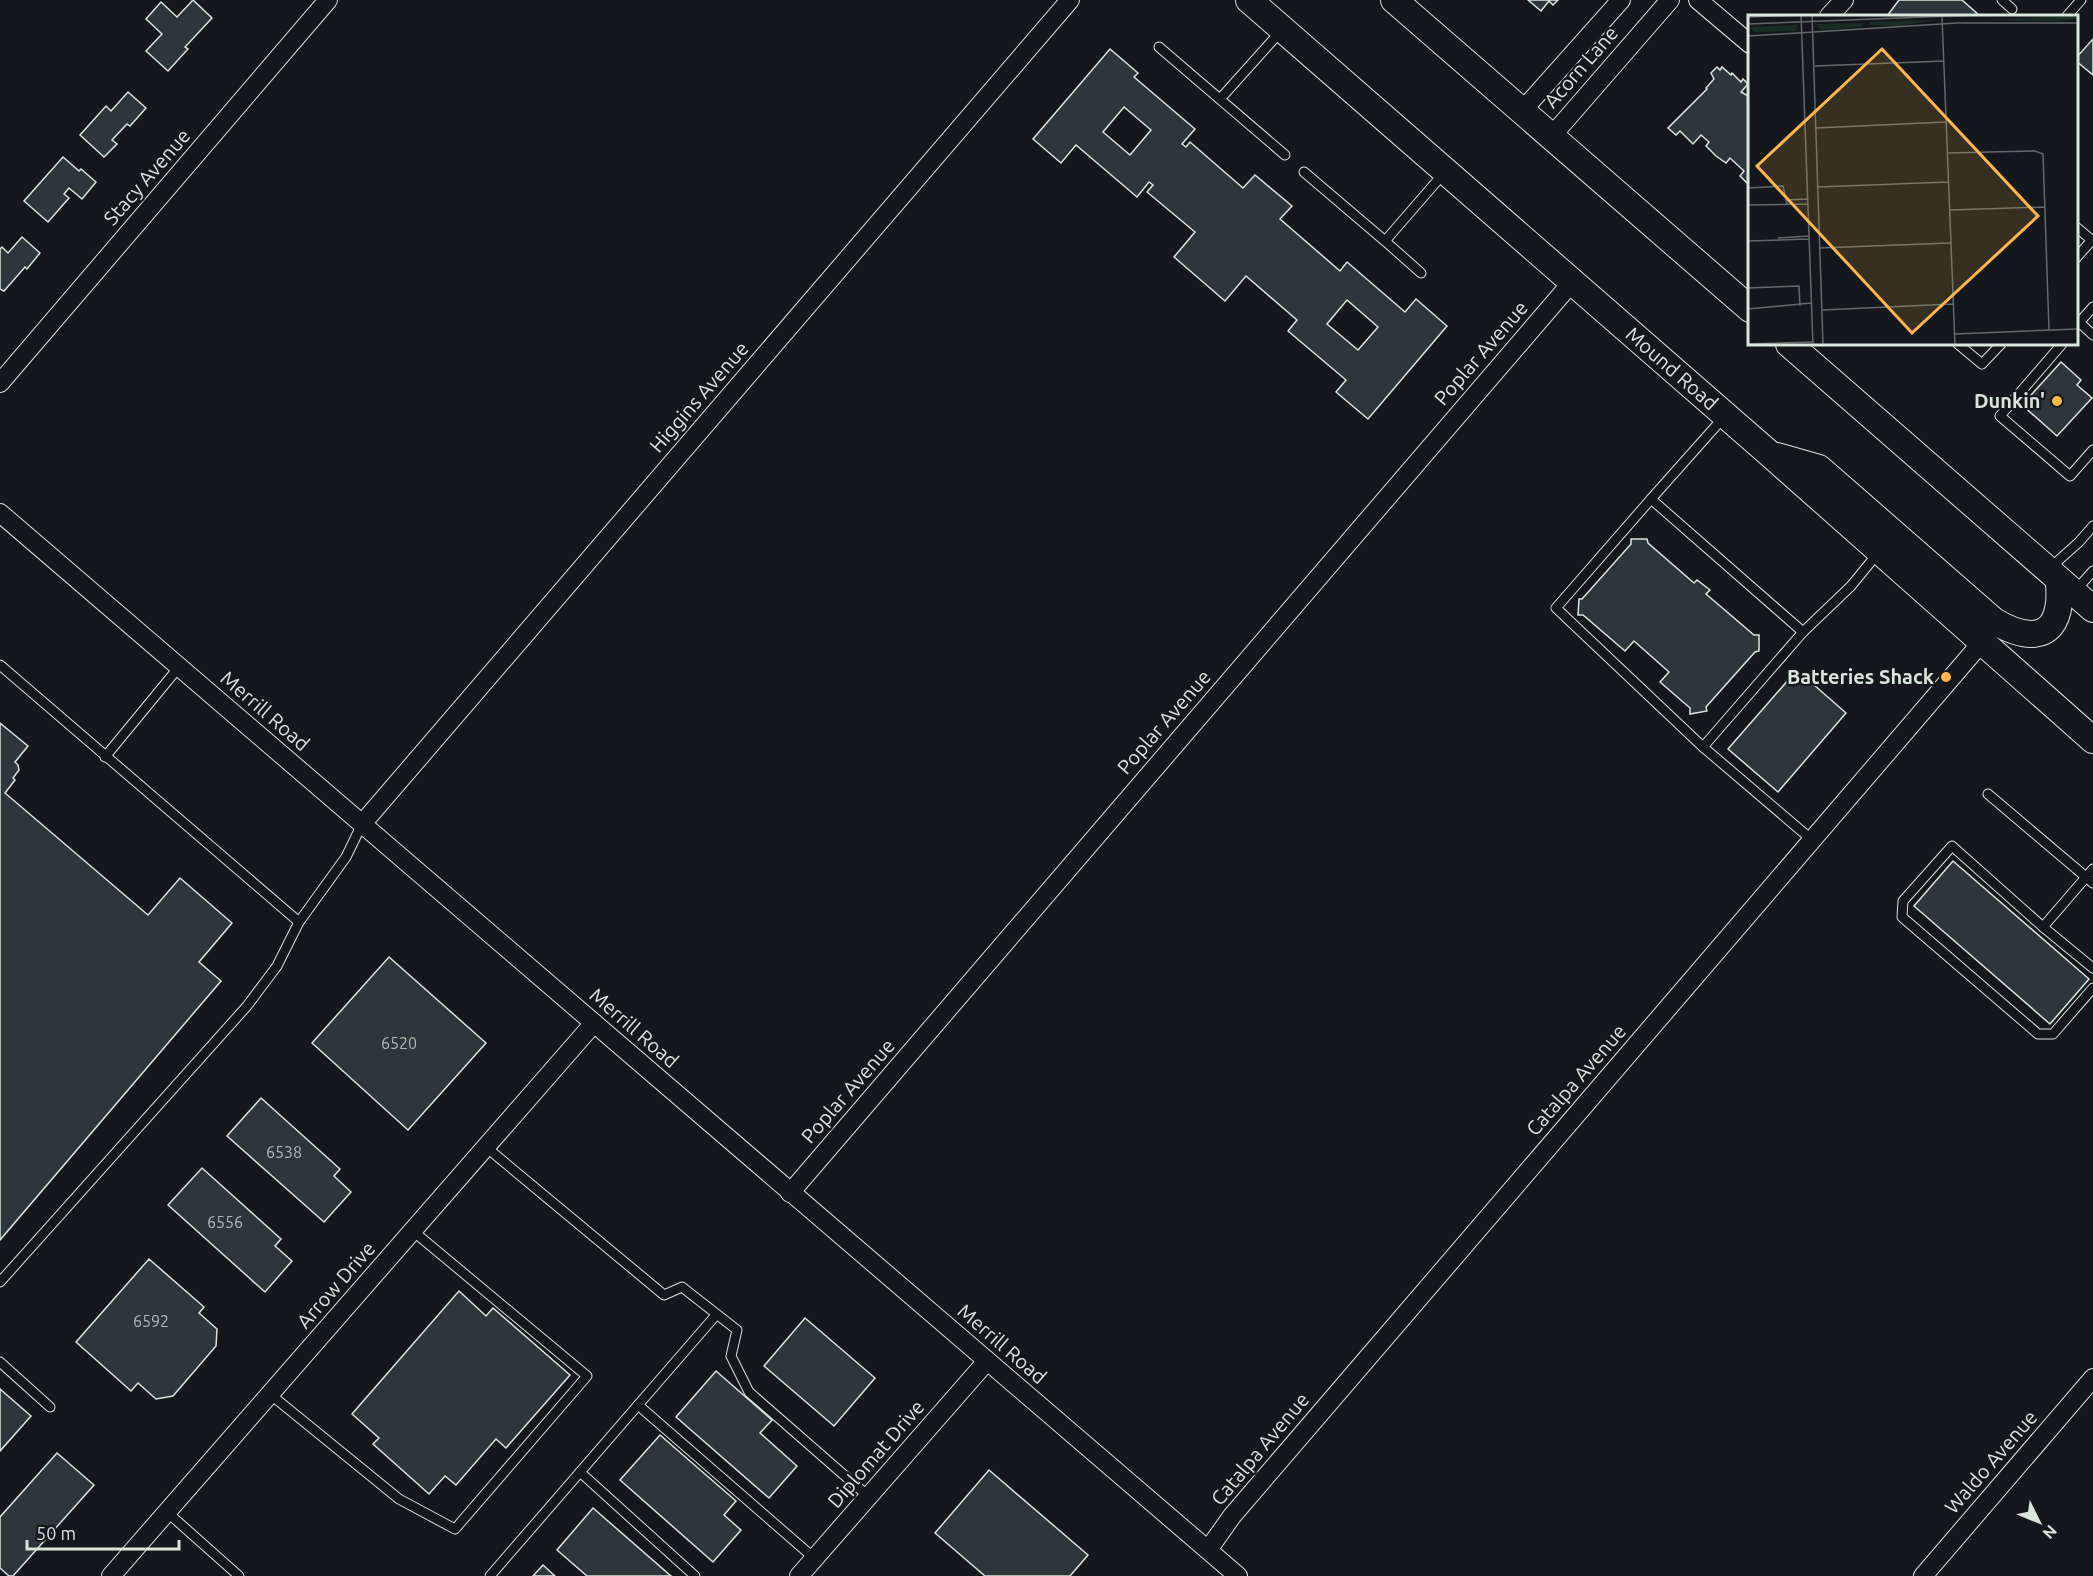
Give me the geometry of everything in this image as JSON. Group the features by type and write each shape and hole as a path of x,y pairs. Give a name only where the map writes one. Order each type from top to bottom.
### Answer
{"main road":[{"name":"Mound Road","path":"1249,0 1771,455 1819,468 1887,542"},
{"path":"1394,0 1748,308"},
{"path":"1799,349 2093,609"},
{"path":"1887,542 1994,621 2020,634 2038,634 2050,625 2059,603 2060,581"},
{"path":"1887,542 1982,642 2093,740"}],"street":[{"name":"Stacy Avenue","path":"0,383 328,0"},
{"name":"Higgins Avenue","path":"362,824 1070,0"},
{"name":"Acorn Lane","path":"1521,112 1621,0"},
{"name":"Acorn Lane","path":"1550,138 1670,0"},
{"path":"1698,0 1748,43"},
{"path":"1830,15 1844,0"},
{"name":"Poplar Avenue","path":"790,1193 1573,281"},
{"name":"Merrill Road","path":"0,513 1238,1576"},
{"name":"Catalpa Avenue","path":"1208,1550 1240,1507 1982,642"},
{"name":"Arrow Drive","path":"111,1576 594,1023"},
{"name":"Diplomat Drive","path":"799,1576 987,1361"},
{"name":"Waldo Avenue","path":"1923,1576 2093,1378"}],"lane":[{"path":"2002,0 2012,9"},
{"path":"2068,15 2081,0"},
{"path":"1220,99 1283,30"},
{"path":"1159,47 1285,155"},
{"path":"1384,241 1446,171"},
{"path":"1304,172 1421,273"},
{"path":"2078,229 2093,240 2078,256"},
{"path":"2093,307 2078,325 2093,334"},
{"path":"1959,345 1982,364 2000,345"},
{"path":"2061,345 2000,416 2070,476 2093,450"},
{"path":"1725,415 1556,608 1703,747 1812,840"},
{"path":"1651,499 1803,632"},
{"path":"2060,581 2079,542 2093,526"},
{"path":"1703,747 1803,632 1851,586 1887,542"},
{"path":"2060,581 2093,571"},
{"path":"0,665 299,922"},
{"path":"105,757 180,668"},
{"path":"1988,794 2089,880"},
{"path":"0,1282 247,1006 277,966 299,922 346,856 362,824"},
{"path":"2093,968 1952,846 1904,901 1902,917 2038,1034 2053,1034 2093,988"},
{"path":"2043,927 2089,880 2093,869"},
{"path":"486,1147 664,1295 682,1287 737,1330 731,1356 749,1392 868,1496"},
{"path":"270,1394 399,1499 455,1529 587,1376 413,1231"},
{"path":"490,1576 716,1314"},
{"path":"0,1362 50,1407"},
{"path":"638,1405 814,1558"},
{"path":"580,1472 695,1576"},
{"path":"166,1512 238,1576"}],"building":[{"path":"193,0 212,18 185,47 188,49 168,71 146,51 162,34 146,19 161,2 177,17"},
{"path":"1528,0 1558,0 1553,5 1549,1 1541,11"},
{"path":"1899,0 1962,0 1979,15 1888,15"},
{"path":"2093,39 2093,75 2078,63 2078,56"},
{"path":"1110,49 1138,73 1134,77 1195,129 1182,144 1186,147 1190,142 1243,188 1255,175 1292,206 1280,219 1340,271 1347,262 1405,312 1416,299 1447,326 1368,419 1336,392 1346,380 1288,331 1297,320 1246,276 1225,301 1174,257 1195,232 1147,192 1153,185 1149,182 1137,197 1076,145 1061,163 1033,139","holes":["1124,107 1151,130 1130,155 1103,132","1347,300 1378,327 1358,350 1327,324"]},
{"path":"1717,67 1720,70 1722,67 1741,82 1743,79 1748,84 1741,92 1748,96 1748,184 1740,176 1744,171 1730,158 1726,163 1716,156 1706,146 1709,142 1701,135 1693,144 1680,131 1676,135 1668,128 1707,89 1714,79 1711,73"},
{"path":"128,92 146,108 130,126 127,124 112,140 117,144 104,157 80,135 106,106 111,111"},
{"path":"63,157 96,182 82,199 69,188 64,194 69,198 48,222 24,201"},
{"path":"22,237 40,253 4,291 0,289 0,249 2,247 8,253"},
{"name":"Dunkin'","path":"2061,362 2081,380 2077,385 2092,398 2057,436 2022,405"},
{"path":"1631,539 1647,539 1648,543 1694,583 1697,580 1710,590 1706,594 1754,635 1759,635 1759,651 1755,652 1706,707 1707,711 1690,714 1690,708 1660,682 1669,672 1634,641 1625,651 1583,615 1578,615 1579,599 1582,599 1631,544"},
{"path":"1797,670 1846,713 1778,792 1728,749"},
{"path":"0,723 28,746 15,762 19,770 5,793 148,915 180,878 232,923 199,962 221,981 0,1240"},
{"path":"1953,861 2089,979 2050,1024 1914,906"},
{"path":"389,957 486,1043 408,1130 312,1043"},
{"path":"261,1098 340,1169 334,1176 351,1192 324,1222 227,1136"},
{"path":"202,1168 281,1239 275,1246 292,1261 265,1292 168,1205"},
{"path":"149,1259 204,1307 199,1313 217,1329 216,1346 173,1396 156,1399 138,1383 131,1391 76,1342"},
{"path":"459,1291 486,1316 493,1308 570,1375 506,1448 496,1439 456,1485 445,1476 429,1494 373,1444 379,1438 352,1414"},
{"path":"805,1318 875,1378 834,1426 764,1366"},
{"path":"716,1371 772,1420 760,1433 797,1466 769,1498 676,1417"},
{"path":"0,1389 31,1416 0,1451"},
{"path":"660,1435 736,1501 724,1515 741,1530 713,1562 620,1480"},
{"path":"57,1453 94,1485 13,1576 9,1576 0,1568 0,1517"},
{"path":"989,1470 1088,1555 1070,1576 985,1576 935,1533"},
{"path":"593,1508 671,1576 587,1576 557,1550"},
{"path":"543,1565 555,1576 533,1576"}],"place":[{"name":"Dunkin'","path":"2057,401"},
{"name":"Batteries Shack","path":"1946,677"}]}
